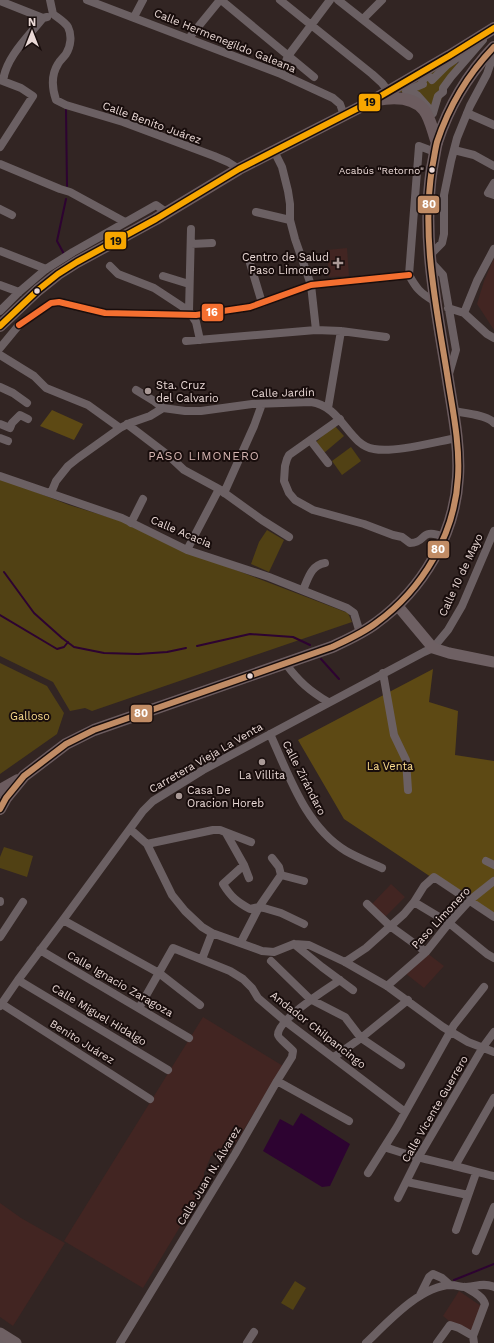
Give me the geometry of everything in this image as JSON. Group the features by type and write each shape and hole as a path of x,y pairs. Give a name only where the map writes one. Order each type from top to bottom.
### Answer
{"highway":[{"path":"0,326 38,290 58,274 239,169 372,101 494,28"},
{"path":"0,790 24,776 66,744 94,730 206,690 332,648 377,622 397,605 415,586 429,567 445,536 456,498 458,478 457,438 434,301 428,213 430,184 436,147 445,122 462,87 493,47"},
{"path":"372,101 398,98 409,100 418,105 424,110 428,119 436,147"},
{"path":"0,809 6,798 24,776"}],"main road":[{"path":"397,605 433,648 449,653 494,662"},
{"path":"2,1337 16,1343"}],"street":[{"path":"0,147 33,96 21,88 2,81 5,71 12,58 43,18 53,14 50,0"},
{"name":"Calle Hermenegildo Galeana","path":"87,0 281,74 333,98 340,104 344,115"},
{"path":"134,17 143,0"},
{"path":"189,38 221,0 314,76"},
{"path":"280,0 372,74 388,91"},
{"path":"281,74 288,56 330,0"},
{"path":"338,0 409,56"},
{"path":"363,19 382,0"},
{"path":"0,1 43,18"},
{"name":"Calle Benito Juárez","path":"53,14 67,25 71,36 67,53 58,64 52,83 56,100 66,105 123,122 228,162 239,169"},
{"path":"483,40 443,88 443,92 438,96 433,113 417,95 406,91 423,84 422,81 426,77 430,77 432,80 447,65 483,40"},
{"path":"448,379 456,350 442,274 431,259 442,243 444,234 444,195 454,150 467,113 487,74 493,56 493,47"},
{"path":"467,113 494,125"},
{"path":"434,301 416,288 409,274 419,146 436,147"},
{"path":"454,150 474,155 494,166"},
{"path":"274,151 282,166 290,204 290,220 311,285 316,330"},
{"path":"0,164 60,190 70,192 125,222"},
{"path":"494,183 488,193 494,195"},
{"path":"0,311 46,269 156,205 166,212"},
{"path":"0,209 12,215"},
{"path":"256,212 290,220"},
{"path":"191,229 189,284 191,313 196,322 200,340"},
{"path":"191,244 212,243"},
{"path":"464,313 477,281 494,249"},
{"path":"0,251 46,269"},
{"path":"250,263 262,303"},
{"path":"110,266 118,274 154,288 191,313"},
{"path":"0,348 19,325 51,303 59,302 105,313 191,313 250,307 311,285 409,274"},
{"path":"163,276 189,284"},
{"path":"0,285 20,292"},
{"path":"448,308 464,313 487,334 494,338"},
{"path":"186,341 316,330 341,331 386,337"},
{"path":"328,408 341,331"},
{"path":"0,354 34,376 46,388 88,405 124,426 169,456 184,470 221,491 289,537"},
{"path":"0,387 13,393 27,403"},
{"path":"51,493 56,481 68,466 124,426 150,416 163,408 136,390"},
{"name":"Calle Jardín","path":"163,408 173,410 201,411 236,405 311,402 320,403 328,408 363,445 373,449 404,447 457,438"},
{"path":"187,550 221,491 254,426 262,404"},
{"path":"453,411 486,417 492,419 494,423"},
{"path":"0,424 10,428 12,423 20,415 28,419"},
{"path":"340,419 286,459 284,472 285,486 295,500 313,510 364,524 402,537 410,543 415,543 426,534 432,532 445,536"},
{"path":"0,438 8,441"},
{"path":"311,441 328,463"},
{"name":"Calle Acacia","path":"0,476 51,493 131,523 187,550 269,577 348,608 354,613 360,633"},
{"path":"131,523 144,499"},
{"name":"Calle 10 de Mayo","path":"433,648 448,630 462,606 493,536"},
{"path":"303,590 311,571 315,567 325,563"},
{"name":"Carretera Vieja La Venta","path":"1,1005 143,811 153,801 203,770 328,702 433,648"},
{"path":"286,664 296,678 308,690 328,702"},
{"path":"383,673 394,735 406,760 408,790"},
{"name":"Calle Zirándaro","path":"270,734 293,785 314,823 346,851 382,868"},
{"path":"130,829 147,844 172,895 185,911 202,927 212,933 241,942 262,951 274,952 294,944 309,945 345,962 387,986 451,1032 468,1042 494,1052"},
{"path":"147,844 208,831 220,830 250,842"},
{"path":"226,833 249,878"},
{"path":"272,858 279,868 281,875"},
{"path":"486,860 494,865"},
{"path":"244,866 223,884 229,894 238,903 250,909 259,907 280,913 304,924"},
{"path":"241,942 259,907 281,875"},
{"path":"281,875 304,881"},
{"path":"345,962 366,948 404,914 424,886 434,877 494,917"},
{"name":"Paso Limonero","path":"387,986 426,952 470,900 494,881"},
{"path":"0,937 23,902"},
{"path":"414,902 449,923 494,958"},
{"path":"367,904 390,926 426,952"},
{"path":"63,920 159,973 200,1005"},
{"path":"202,959 212,933"},
{"path":"294,944 353,990"},
{"name":"Andador Chilpancingo","path":"159,973 173,948 230,971 243,979 252,988 258,998 285,1021 405,1112"},
{"name":"Calle Ignacio Zaragoza","path":"40,950 189,1038"},
{"path":"270,961 310,1000 345,1017 361,1038 401,1065"},
{"path":"139,1008 159,973"},
{"name":"Calle Miguel Hidalgo","path":"18,980 168,1070"},
{"path":"285,1021 310,1000 340,980"},
{"path":"368,1173 385,1147 451,1032 461,1016 484,987"},
{"path":"334,1057 361,1038 408,1000"},
{"name":"Benito Juárez","path":"1,1005 150,1099"},
{"name":"Calle Juan N. Álvarez","path":"120,1343 292,1057 293,1051 278,1037 278,1033 285,1021"},
{"name":"Calle Vicente Guerrero","path":"398,1198 418,1158 483,1047 494,1032"},
{"path":"277,1081 349,1121"},
{"path":"455,1166 494,1098"},
{"path":"385,1147 418,1158 455,1166 476,1173 494,1176"},
{"path":"456,1230 476,1173"},
{"path":"407,1182 468,1195"},
{"path":"476,1250 494,1207"},
{"path":"420,1295 429,1277 434,1274 442,1278 450,1285"},
{"path":"366,1343 409,1303 420,1295 450,1285 464,1287 483,1284 494,1287"},
{"path":"437,1343 446,1330 452,1325 473,1340 485,1301 464,1287"},
{"path":"247,1343 254,1332"}],"shaded area":[{"name":"Centro de Salud Paso Limonero","path":"347,248 349,276 329,277 327,250"},
{"path":"494,258 494,330 477,304 484,281"},
{"path":"391,884 405,897 385,917 372,904"},
{"path":"427,953 444,966 424,988 405,973"},
{"path":"203,1017 283,1066 230,1152 211,1156 204,1173 204,1185 201,1192 143,1288 64,1241"},
{"path":"301,1113 350,1144 330,1186 322,1187 263,1151 280,1119 293,1126"},
{"path":"0,1203 21,1218 65,1243 13,1326 0,1317"},
{"path":"459,1291 481,1306 471,1332 454,1325 443,1316"}],"green space":[{"path":"447,61 457,62 458,69 445,90 434,118 415,96 393,90"},
{"path":"52,410 83,424 74,440 40,426"},
{"path":"334,425 344,436 324,453 315,443"},
{"path":"351,447 361,461 342,475 332,461"},
{"path":"0,478 69,505 121,521 168,544 348,613 352,622 92,711 85,708 70,711 53,682 0,656"},
{"path":"267,530 284,540 269,572 251,564 259,542"},
{"name":"Galloso","path":"0,663 47,686 64,713 57,734 0,774"},
{"name":"La Venta","path":"433,669 429,702 458,711 455,755 494,761 494,919 344,819 298,740"},
{"path":"4,847 33,856 27,877 0,868 0,857"},
{"path":"295,1281 306,1288 293,1310 281,1303"}],"waterway":[{"path":"66,110 67,186"},
{"path":"64,254 57,241 66,199"},
{"path":"4,572 34,613 74,647 104,653 138,654 167,652 186,648"},
{"path":"0,615 57,649 64,647 68,642"},
{"path":"197,646 250,634 293,637 310,645"},
{"path":"321,659 339,679"},
{"path":"454,1280 494,1264"}],"transit line":[{"name":"19","path":"0,326 38,290 58,274 77,262 156,219 239,169 372,101 494,28"},
{"name":"80","path":"0,809 6,798 24,776 66,744 94,730 332,647 371,627 393,609 408,594 434,559 451,519 456,498 458,453 456,428 435,301 429,248 428,221 432,168 437,142 453,103 476,68 494,47"},
{"name":"16","path":"19,325 51,303 59,302 105,313 196,315 250,307 311,285 409,275"}],"place":[{"name":"Acabús \"Retorno\"","path":"432,170"},
{"name":"Centro de Salud Paso Limonero","path":"338,263"},
{"name":"Sta. Cruz del Calvario","path":"148,391"},
{"name":"La Villita","path":"262,762"},
{"name":"Casa De Oracion Horeb","path":"179,796"}],"district":[{"name":"PASO LIMONERO","path":"204,456"}]}
